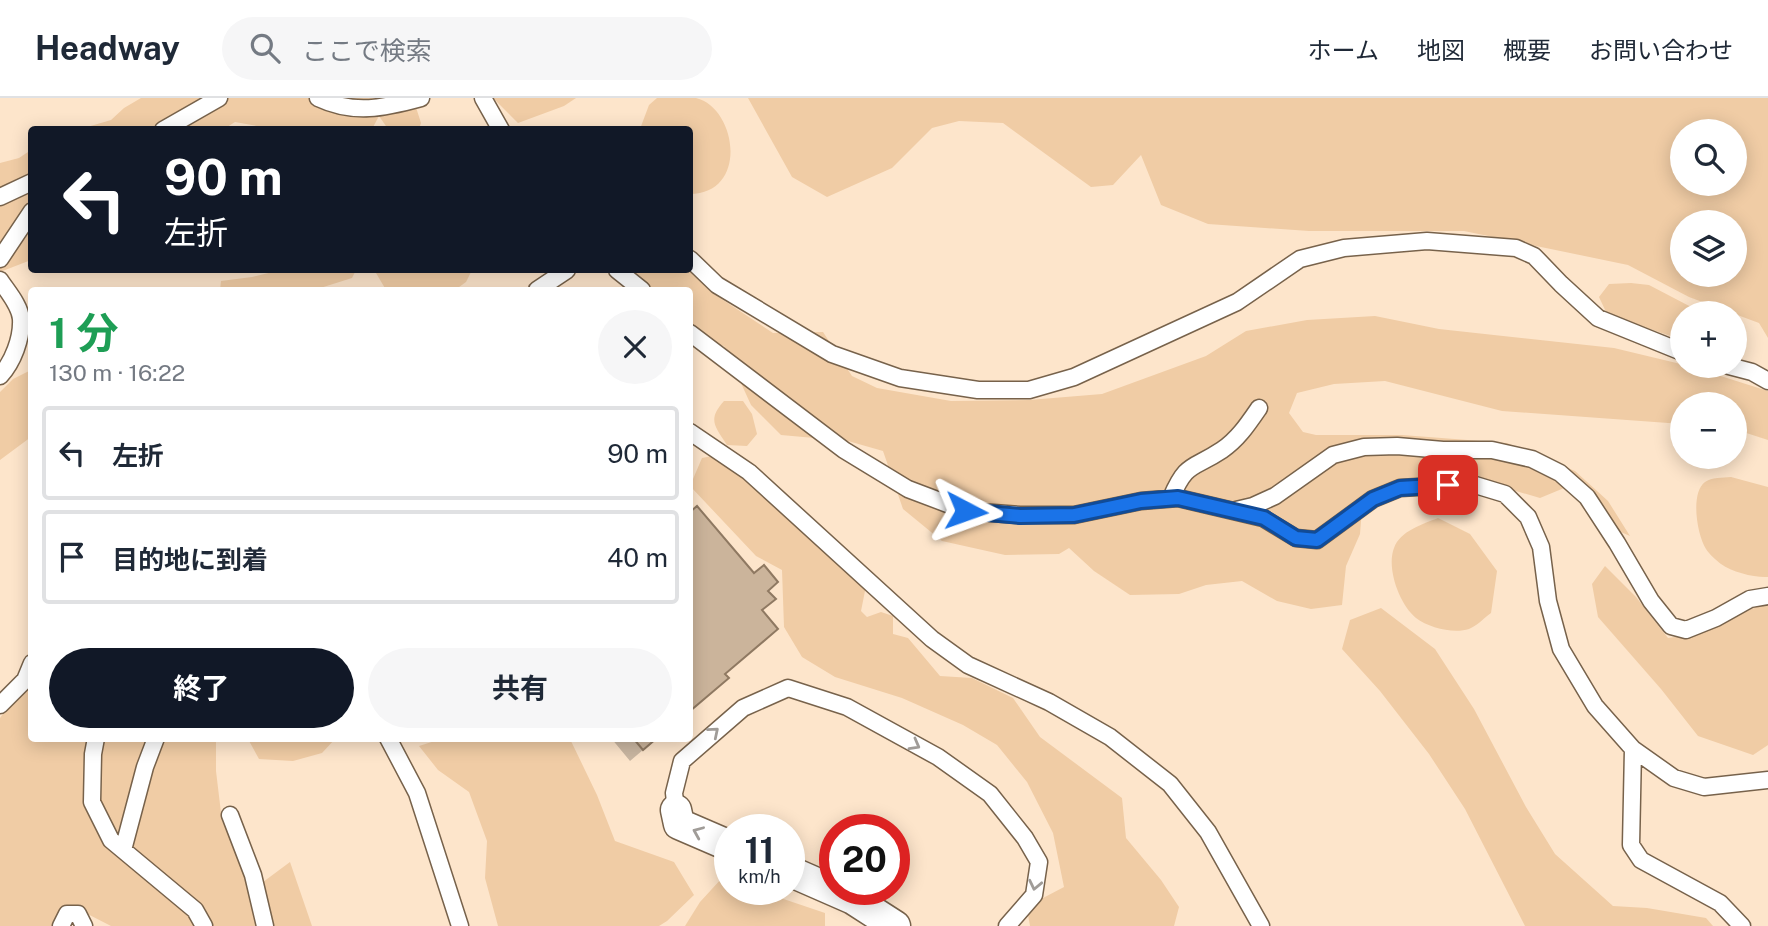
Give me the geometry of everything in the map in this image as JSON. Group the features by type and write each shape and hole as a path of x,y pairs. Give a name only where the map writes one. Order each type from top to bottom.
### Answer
{"street":[{"path":"676,810 679,824 714,839"},
{"path":"805,878 853,899 895,926"}],"lane":[{"path":"170,126 219,98"},
{"path":"318,98 355,110 421,98"},
{"path":"483,98 499,126"},
{"path":"0,197 28,184"},
{"path":"0,259 28,217"},
{"path":"693,262 717,285 832,354 900,378 978,390 1029,390 1074,377 1237,302 1300,258 1344,248 1427,242 1517,248 1534,256 1598,317 1670,347"},
{"path":"542,287 562,273"},
{"path":"621,273 638,287"},
{"path":"0,280 21,317 19,341 0,376"},
{"path":"693,342 844,450 908,489 966,511 1020,516 1074,515 1141,501 1178,498 1264,518 1296,538 1317,540 1373,499 1400,488 1472,484 1504,494 1528,517 1541,547 1548,601 1561,649 1595,706 1633,749 1674,778 1704,787 1768,780"},
{"path":"1747,371 1768,381"},
{"path":"1171,498 1181,475 1241,434 1259,408"},
{"path":"693,434 749,472 932,639 959,659 1049,702 1110,737 1170,784 1208,832 1261,926"},
{"path":"1234,511 1275,496 1333,455 1364,447 1492,450 1532,458 1560,473 1587,497 1651,601 1671,626 1686,630 1716,618 1750,599 1768,596"},
{"path":"1275,496 1269,508 1271,517 1280,528"},
{"path":"0,705 25,680 28,673"},
{"path":"676,810 674,793 682,761 743,708 788,688 847,706 937,757 990,794 1026,838 1039,862 1034,895 1007,926"},
{"path":"95,742 92,802 111,841 195,910 204,926"},
{"path":"123,850 145,767 154,742"},
{"path":"390,742 416,793 460,926"},
{"path":"1633,749 1631,845 1641,860 1720,903 1742,926"},
{"path":"230,815 253,875 265,926"},
{"path":"61,926 67,914 78,914 84,926"}],"shaded area":[{"path":"141,98 413,98 421,123 420,126 386,126 379,116 374,126 257,126 235,122 229,126 91,126 111,120"},
{"path":"493,98 576,98 564,106 518,123"},
{"path":"657,98 696,98 710,105 721,117 728,133 729,166 722,180 709,190 693,193 693,126 641,126 649,105"},
{"path":"748,98 1768,98 1768,338 1759,323 1747,319 1747,301 1700,301 1689,297 1628,265 1464,231 1309,231 1208,224 1161,205 1141,155 1113,185 1091,187 1003,123 959,121 932,128 892,168 827,197 792,177"},
{"path":"28,152 28,261 0,272 0,163 19,158"},
{"path":"269,273 354,273 352,278 324,287 220,287 221,281"},
{"path":"376,273 470,273 466,282 459,287 384,287"},
{"path":"634,273 691,273 711,292 773,333 823,332 852,376 877,388 951,401 1029,400 1102,394 1206,356 1246,331 1307,320 1375,316 1439,329 1614,348 1670,361 1670,378 1727,378 1768,391 1768,440 1747,433 1747,392 1670,392 1670,423 1502,411 1385,381 1334,384 1297,393 1289,413 1303,432 1316,435 1402,435 1507,443 1575,471 1608,501 1630,536 1614,529 1581,481 1540,498 1468,477 1414,478 1363,496 1360,534 1346,566 1342,605 1311,609 1277,601 1242,581 1206,585 1179,594 1130,595 1094,571 1069,548 1059,554 1005,555 942,541 903,509 883,451 848,441 781,435 751,405 724,346 693,339 693,287 634,287"},
{"path":"1609,284 1649,285 1680,301 1670,301 1670,336 1607,314 1599,297"},
{"path":"28,372 28,439 0,460 0,392 13,379"},
{"path":"724,401 743,401 752,414 757,434 747,446 727,445 716,428 714,418"},
{"path":"712,456 728,462 866,586 861,611 867,617 881,612 893,616 893,634 908,638 940,676 972,678 1013,698 1040,737 1122,798 1126,838 1161,880 1179,907 1174,926 1030,926 1028,915 1043,898 1064,887 1053,833 1027,782 997,745 963,725 902,698 835,677 802,657 784,627 782,570 756,556 693,489 693,479 702,458"},
{"path":"1731,477 1768,487 1768,577 1744,574 1726,567 1711,555 1703,543 1696,514 1700,487 1711,479"},
{"path":"1438,518 1470,534 1497,571 1491,613 1469,629 1449,630 1421,622 1405,605 1393,576 1392,557 1397,542 1413,529"},
{"path":"1605,566 1636,597 1668,638 1696,634 1768,604 1768,745 1753,755 1698,736 1598,617 1592,584"},
{"path":"1381,608 1435,649 1474,709 1526,807 1555,854 1613,906 1647,908 1706,918 1713,926 1525,926 1465,809 1429,754 1380,691 1342,649 1350,620"},
{"path":"28,678 28,742 216,742 216,771 222,821 245,867 257,926 111,926 72,906 57,926 0,926 0,718"},
{"path":"250,742 332,742 322,753 293,761 259,759"},
{"path":"432,742 571,742 615,841 674,862 694,895 659,926 498,926 485,878 487,841 469,792 438,770 419,746"},
{"path":"290,862 312,926 269,926 259,885"},
{"path":"714,887 714,905 801,905 825,913 825,926 685,926 700,902"}],"building":[{"path":"697,506 754,573 764,565 778,582 768,591 776,599 762,610 778,629 725,674 729,678 693,708 693,509"},
{"path":"636,742 652,742 643,750"}],"route":[{"path":"966,511 1020,516 1074,515 1141,501 1178,498 1264,518 1296,538 1317,540 1373,499 1400,488 1448,485"}]}
